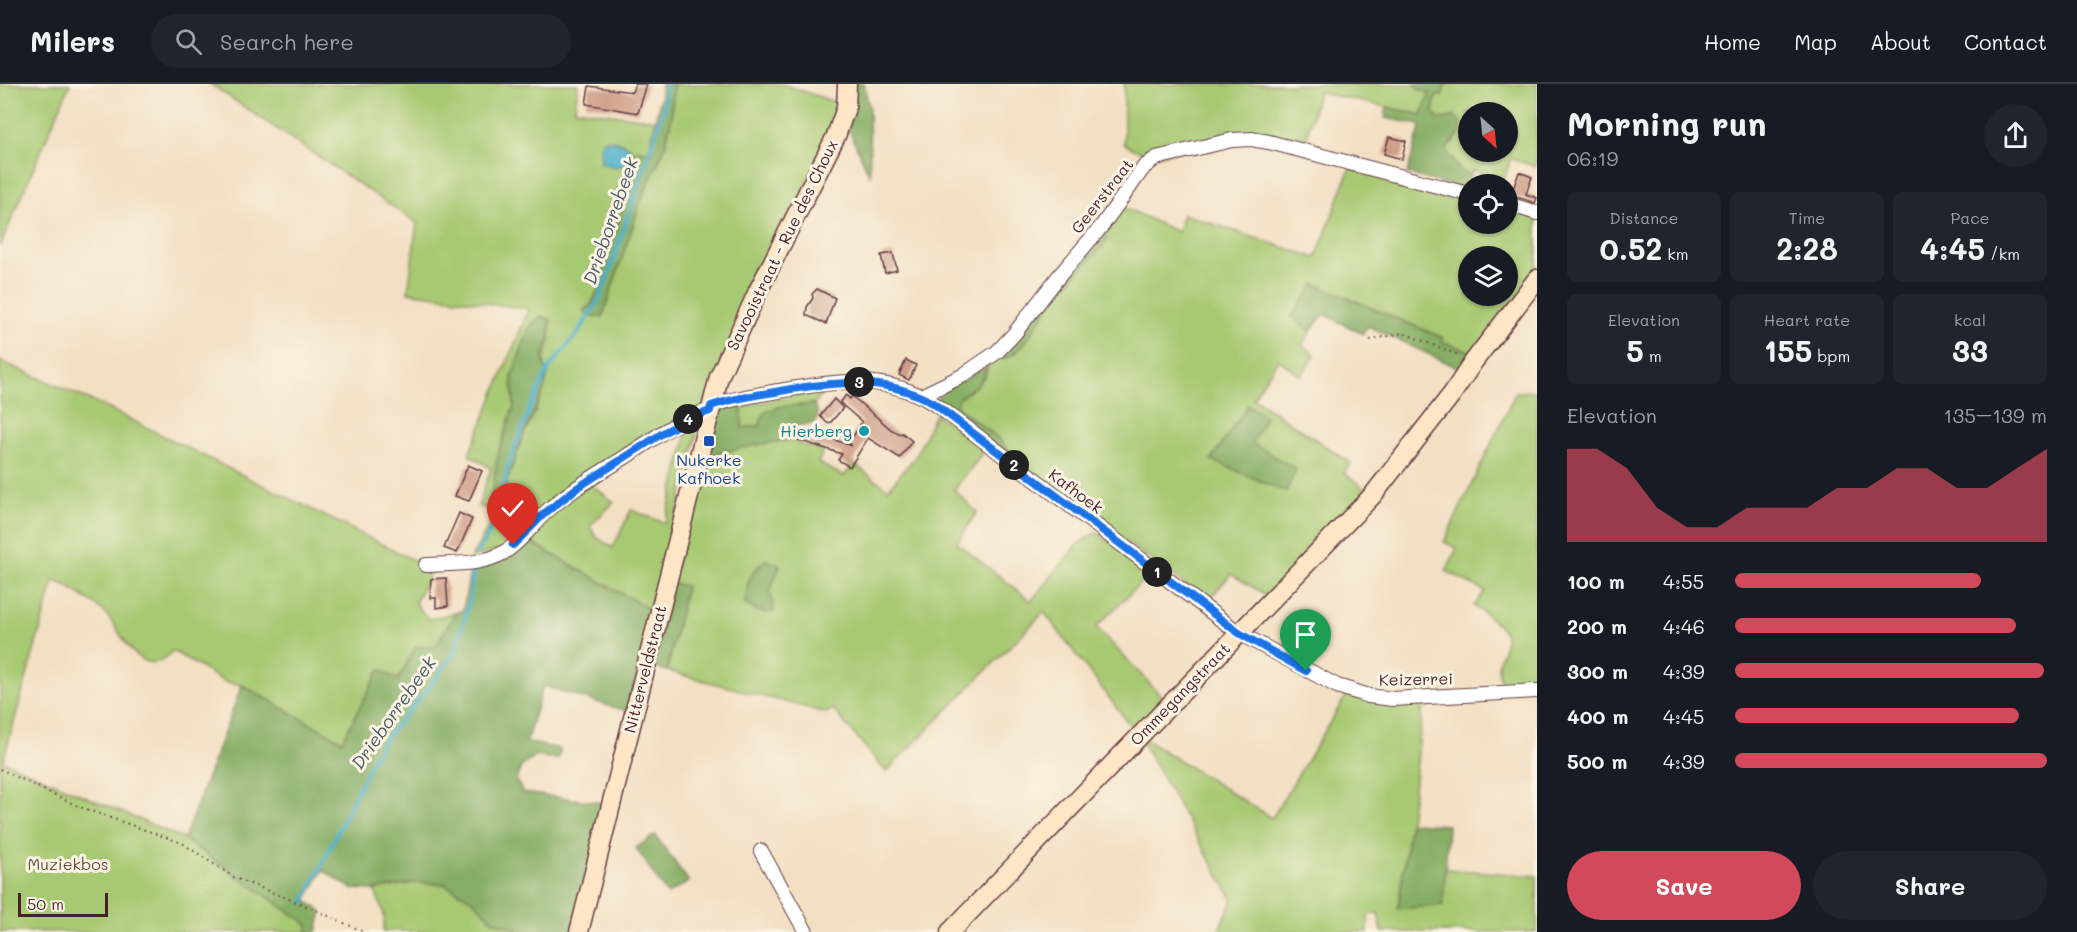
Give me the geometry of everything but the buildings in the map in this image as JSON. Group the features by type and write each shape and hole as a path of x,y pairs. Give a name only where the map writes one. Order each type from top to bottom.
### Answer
{"main road":[{"name":"Savooistraat - Rue des Choux","path":"711,408 719,377 731,347 841,125 846,108 848,84"},
{"name":"Ommegangstraat","path":"950,932 1373,495 1452,394 1474,361 1537,279"},
{"name":"Nitterveldstraat","path":"579,932 711,408"}],"street":[{"name":"Geerstraat","path":"921,396 962,376 997,352 1101,227 1144,167 1155,158 1207,144 1251,139 1458,191"},
{"path":"1518,207 1537,213"},
{"name":"Kafhoek","path":"711,408 742,397 839,382 877,383 921,396 951,416 1239,633"},
{"path":"426,564 472,562 490,559 504,553 545,513 577,488 663,433 711,408"},
{"name":"Keizerrei","path":"1239,633 1337,686 1379,698 1537,691"},
{"path":"761,851 806,932"}],"path":[{"path":"1370,340 1403,333 1474,361"},
{"path":"0,769 80,807 182,843 235,878 302,904 364,932"}],"green space":[{"path":"0,84 70,84 0,246"},
{"path":"210,84 578,84 575,109 656,120 649,151 633,150 628,180 617,193 626,196 591,305 602,318 642,198 664,150 672,116 673,84 782,84 841,104 839,115 702,408 504,548 471,558 497,511 548,374 544,360 550,339 550,319 534,322 528,330 512,377 514,406 498,454 489,510 478,506 491,468 469,455 529,309 408,292 417,223"},
{"path":"661,84 673,84 672,116 664,150 642,198 602,318 585,314 583,310 591,305 597,292 626,196 616,193 628,180 633,150 649,151 661,95"},
{"path":"853,84 864,84 869,107 870,176 848,128"},
{"path":"1124,84 1416,84 1419,89 1430,93 1422,115 1318,92 1304,148 1260,135 1150,157 1124,144"},
{"path":"1416,84 1446,84 1442,96 1437,95 1434,113 1442,119 1455,116 1458,119 1458,135 1447,148 1448,155 1460,171 1468,174 1458,174 1458,187 1407,174 1421,125 1385,118 1387,107 1422,115 1430,93 1418,89"},
{"path":"1446,84 1537,84 1536,167 1518,161 1518,102 1458,102 1458,130 1455,116 1442,119 1435,116 1434,107 1437,95 1442,96"},
{"path":"1458,136 1458,162 1510,162 1506,174 1486,174 1472,170 1471,174 1468,174 1460,171 1448,155 1447,148"},
{"path":"1350,168 1458,195 1458,234 1518,234 1518,212 1537,217 1537,274 1518,299 1518,246 1458,246 1458,306 1513,306 1477,354 1442,342 1443,338 1315,285 1292,316 1311,331 1302,345 1315,355 1301,376 1278,359 1253,398 1351,463 1344,473 1368,491 1268,596 1231,574 1208,601 1008,455 1010,452 998,438 957,406 958,399 975,387 985,376 988,366 998,355 1014,354 1094,243 1123,207 1178,232 1183,214 1316,258","holes":["1248,405 1265,417 1252,443"]},
{"path":"1101,232 1107,237 1107,241 1070,280 1025,341 1005,359 998,355"},
{"path":"1315,284 1443,338 1442,342 1477,354 1465,371 1368,326 1363,334 1324,314 1311,331 1292,317"},
{"path":"541,316 550,319 550,337 543,356 548,374 545,387 523,436 497,511 489,510 498,454 514,406 512,377 528,330"},
{"name":"Muziekbos","path":"0,361 99,404 432,569 415,603 428,619 455,613 436,646 416,647 398,680 380,669 342,741 242,685 225,682 173,651 156,662 141,659 129,647 102,610 54,580 3,761 184,839 309,925 307,932 0,932"},
{"path":"988,366 980,382 958,399 957,406 998,438 1010,452 1008,455 937,400 941,390 946,391 947,388"},
{"path":"825,390 814,404 786,407 763,415 761,426 741,428 742,406"},
{"path":"1537,391 1537,687 1506,688 1502,685 1498,669 1505,642 1503,632 1494,621 1474,606 1485,591 1446,571 1457,548 1444,542 1516,392"},
{"path":"814,404 818,413 815,423 791,426 789,440 704,456 717,414 722,410 742,406 742,428 760,426 763,415 771,409"},
{"path":"1248,405 1265,417 1252,443 1296,469 1286,492 1211,460"},
{"path":"935,414 986,449 954,490 977,512 957,543 1031,601 1078,544 1096,532 1151,573 1096,627 1165,700 1136,733 1044,612 886,772 833,709 827,713 667,671 686,587 672,583 704,456 789,440 823,451 818,463 844,476 854,464 888,489 916,456","holes":["770,591 774,611 762,612 745,604 746,593"]},
{"path":"701,417 653,611 525,539 550,513 590,484 614,502 590,526 596,537 613,548 631,510 665,523 690,422"},
{"path":"525,539 653,611 627,711 543,686 526,742 560,749 558,759 535,756 521,767 516,780 523,793 606,803 572,932 519,932 493,921 473,900 444,884 413,883 374,890 352,889 323,870 306,901 322,911 317,932 307,932 308,925 184,839 242,685 342,741 380,669 398,680 416,647 436,646 455,613 463,610 471,566"},
{"path":"766,560 780,565 770,591 774,611 762,612 745,604 752,573"},
{"path":"672,583 686,586 667,671 653,667"},
{"path":"1346,696 1423,704 1398,908 1442,905 1445,869 1537,876 1537,932 1382,932 1378,913 1368,915 1368,932 1218,932 1233,900 1143,744 1146,740 1272,818"},
{"path":"1410,823 1448,825 1443,905 1398,909"},
{"path":"655,835 689,882 667,894 636,848"},
{"path":"413,883 444,884 474,900 493,921 515,928 519,932 383,931 384,915 374,890"}],"water":[{"path":"608,140 630,147 628,163 616,167 601,163 600,147 603,141"}],"waterway":[{"name":"Drieborrebeek","path":"476,555 496,518 508,467 531,406 550,367 578,333 597,303 605,285 663,111 667,84"},
{"name":"Drieborrebeek","path":"304,902 371,762 384,740 430,686 454,653 469,603 474,567"}],"place":[{"name":"Hierberg","path":"864,431"},
{"name":"Nukerke Kafhoek","path":"709,441"}],"route":[{"path":"513,545 545,513 577,488 663,433 688,419 710,411 711,406 742,397 830,383 877,383 916,393 933,403 1239,633 1306,671"}]}
